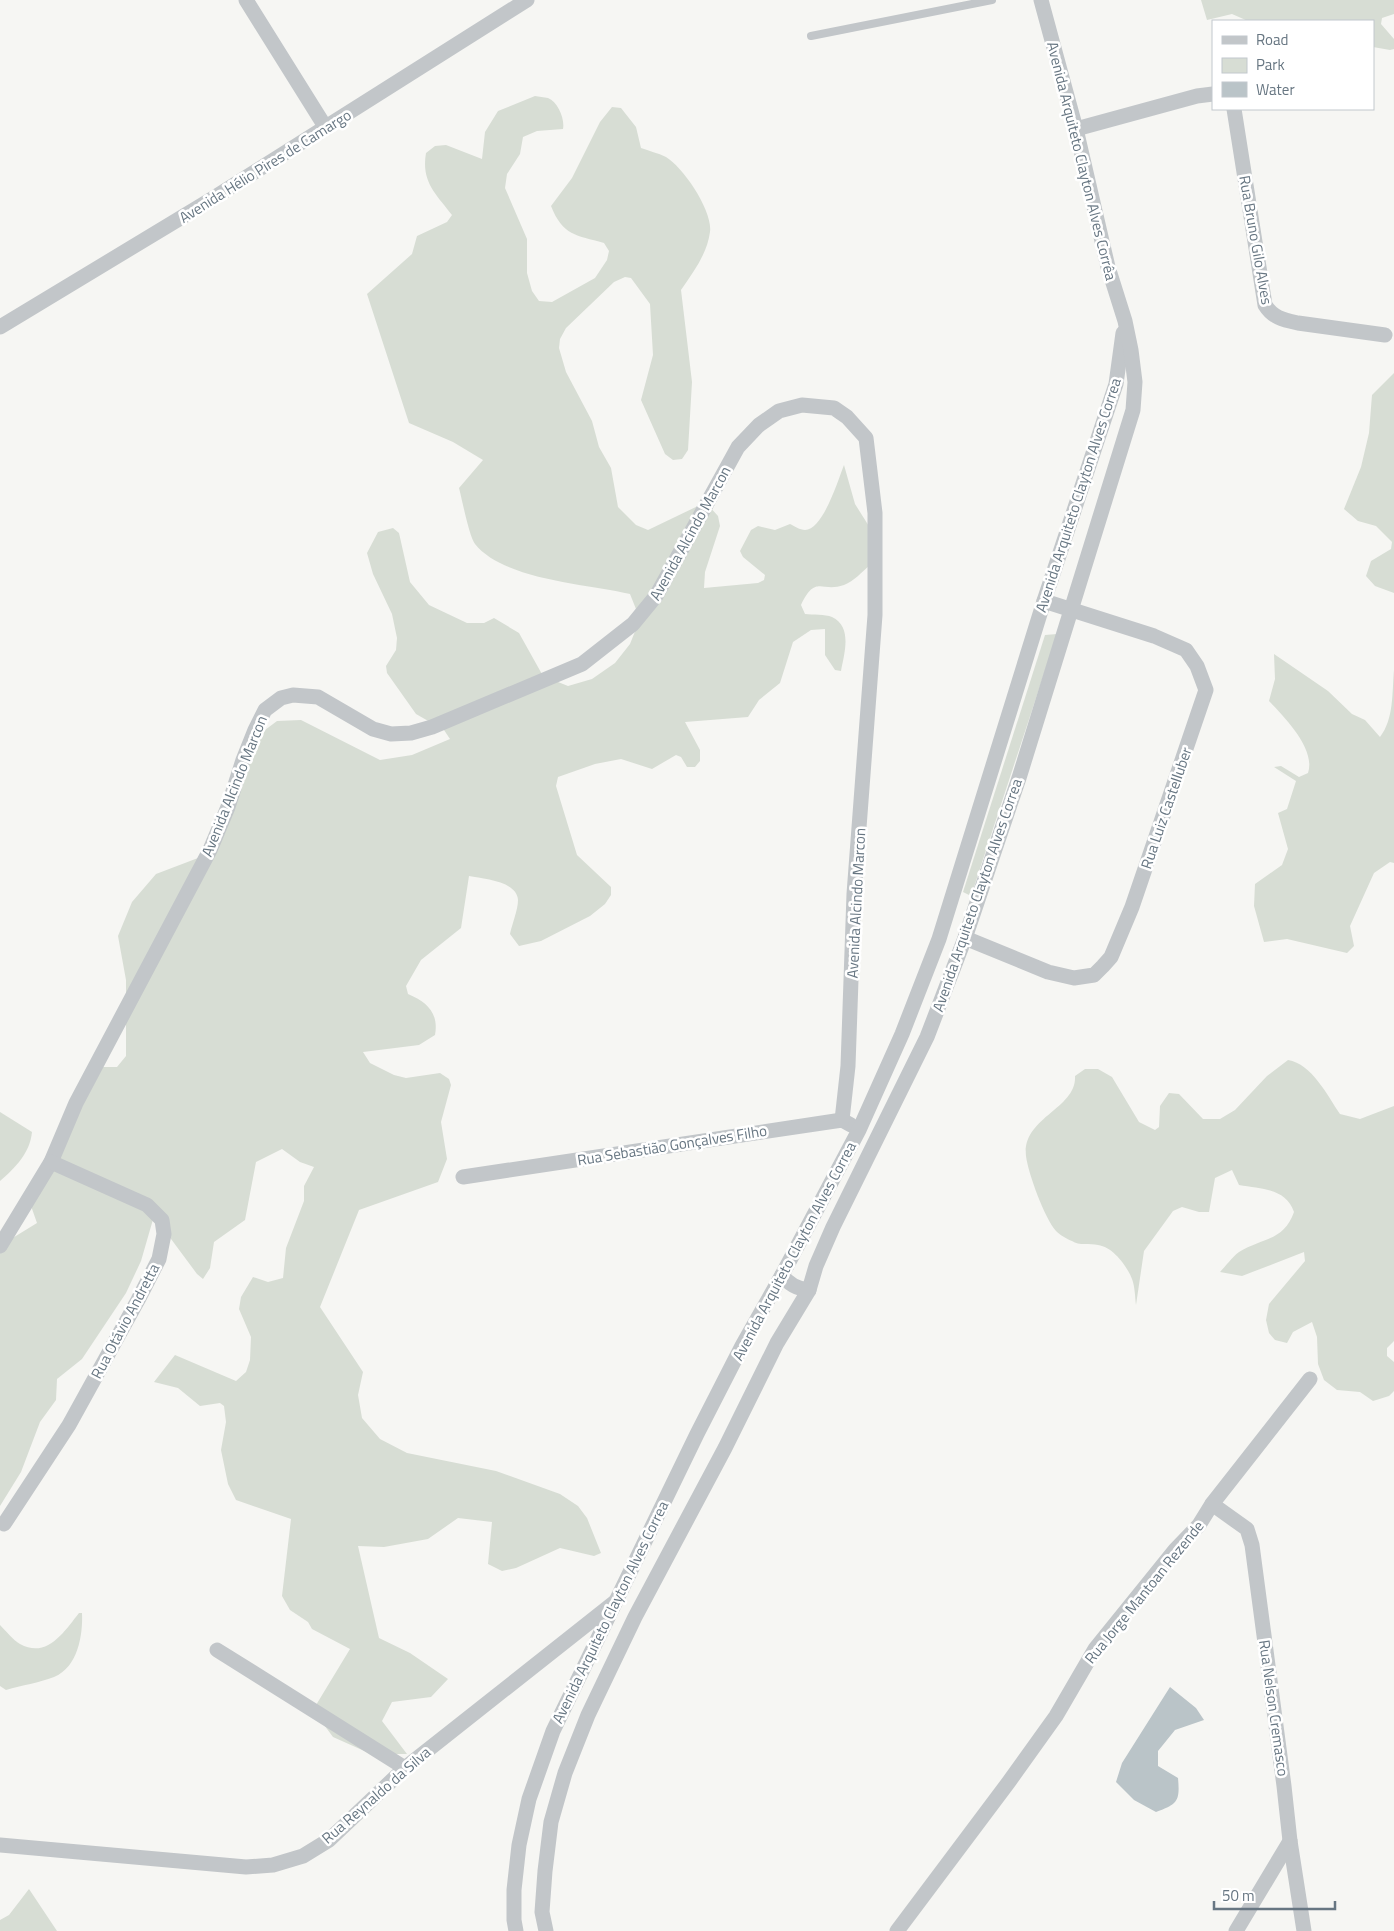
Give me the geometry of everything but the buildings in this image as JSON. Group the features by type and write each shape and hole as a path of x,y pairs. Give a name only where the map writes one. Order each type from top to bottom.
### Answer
{"street":[{"path":"246,0 326,128"},
{"name":"Avenida Hélio Pires de Camargo","path":"0,327 326,128 527,0"},
{"name":"Avenida Arquiteto Clayton Alves Corrêa","path":"1041,0 1076,130 1108,267 1125,321"},
{"path":"1076,130 1197,96 1212,94"},
{"name":"Rua Bruno Gilo Alves","path":"1234,110 1265,305 1270,312 1284,320 1385,335"},
{"name":"Avenida Arquiteto Clayton Alves Correa","path":"516,1931 514,1890 519,1845 529,1799 553,1731 697,1434 742,1346 859,1130 898,1042 939,939 1044,601 1116,384 1125,321"},
{"name":"Avenida Arquiteto Clayton Alves Correa","path":"546,1931 542,1912 551,1822 565,1773 588,1716 635,1617 725,1448 777,1344 810,1290 816,1266 833,1226 927,1037 964,938 1019,778 1133,410 1135,382 1125,321"},
{"name":"Avenida Alcindo Marcon","path":"0,1246 51,1162 76,1103 210,850 228,807 243,760 265,710 281,698 293,695 318,697 373,729 391,734 412,733 432,727 582,664 633,624 656,596 738,447 759,425 779,411 802,405 834,408 847,417 866,438 875,513 875,615 854,894 848,1066 842,1120"},
{"name":"Rua Luiz Castelluber","path":"964,938 1048,972 1074,978 1094,975 1103,966 1111,957 1132,907 1206,690 1197,666 1186,650 1154,636 1044,601"},
{"path":"842,1120 877,1138"},
{"name":"Rua Sebastião Gonçalves Filho","path":"463,1177 842,1120"},
{"name":"Rua Otávio Andretta","path":"4,1524 69,1425 155,1267 163,1241 162,1220 147,1205 51,1162"},
{"path":"812,1218 824,1219 833,1226"},
{"path":"782,1275 800,1289 810,1290"},
{"name":"Rua Jorge Mantoan Rezende","path":"897,1931 1056,1716 1095,1649 1174,1550 1198,1525 1212,1504 1310,1380"},
{"name":"Rua Nelson Cremasco","path":"1212,1504 1247,1529 1252,1545 1290,1841 1304,1931"},
{"name":"Rua Reynaldo da Silva","path":"0,1845 246,1867 273,1865 303,1856 329,1840 404,1768 618,1600"},
{"path":"217,1650 404,1768"},
{"path":"1236,1931 1290,1841"}],"lane":[{"path":"810,36 992,0"}],"green space":[{"path":"1201,0 1394,0 1394,14 1382,18 1381,24 1394,39 1394,49 1374,47 1374,20 1246,20 1232,14 1207,20"},
{"path":"535,96 548,98 555,103 562,116 563,129 537,131 523,137 520,154 507,174 505,188 527,239 527,273 532,291 539,301 552,302 595,278 607,260 609,251 604,243 578,236 566,229 560,223 551,206 572,178 600,122 612,107 621,108 636,127 641,148 666,157 680,170 696,190 710,223 710,232 703,255 681,290 692,382 688,450 682,459 673,460 665,454 641,400 653,355 650,304 631,278 625,277 614,282 566,328 560,339 559,348 566,372 592,421 599,447 611,468 618,507 636,525 648,530 700,505 708,505 718,516 720,526 705,572 704,588 758,583 764,580 765,575 743,557 740,551 751,530 758,526 775,530 790,524 803,530 812,528 824,513 844,465 855,504 872,531 870,565 855,579 844,585 815,587 806,596 801,605 805,614 832,617 839,621 843,627 846,641 841,671 835,670 825,655 825,629 811,630 793,642 780,683 759,700 748,717 685,722 700,750 700,761 695,767 687,767 681,757 676,755 652,769 621,759 595,764 558,777 556,786 577,855 611,887 611,895 605,904 590,916 541,941 519,946 510,934 518,904 516,894 512,889 499,882 469,876 461,928 421,960 406,986 408,994 426,1005 433,1014 436,1027 435,1035 419,1045 363,1052 370,1063 394,1075 406,1078 440,1073 449,1079 451,1085 441,1122 447,1159 438,1182 359,1210 320,1307 363,1372 358,1395 362,1418 380,1439 407,1453 496,1471 560,1494 578,1506 587,1518 601,1553 594,1556 560,1548 516,1568 502,1571 488,1564 492,1522 458,1518 428,1539 384,1547 358,1546 379,1638 410,1653 448,1679 431,1697 392,1702 382,1721 407,1754 371,1754 333,1737 313,1710 350,1649 312,1629 308,1622 290,1610 282,1596 291,1519 236,1500 228,1484 221,1450 226,1422 224,1406 220,1403 200,1406 178,1388 154,1382 175,1355 236,1381 246,1372 250,1360 251,1337 239,1309 241,1297 253,1277 268,1282 283,1278 286,1248 304,1201 304,1186 314,1167 300,1162 282,1149 256,1162 245,1220 214,1242 210,1268 203,1279 197,1274 154,1216 141,1261 126,1293 82,1359 57,1379 56,1400 40,1422 21,1472 0,1506 0,1237 11,1239 37,1223 31,1206 64,1139 103,1067 117,1067 126,1056 126,980 118,936 132,902 156,874 198,858 261,733 277,721 301,720 380,760 412,755 450,739 444,730 416,714 387,673 386,666 396,650 397,638 392,614 373,574 367,553 378,532 393,528 399,533 410,582 429,605 467,623 484,623 494,618 519,633 543,676 568,686 592,679 615,663 630,644 640,619 630,594 547,579 525,573 505,566 488,556 475,544 468,526 459,488 483,460 453,442 409,423 367,294 412,254 417,236 447,222 452,215 435,194 428,180 425,163 426,153 435,146 446,145 482,159 485,132 498,111"},
{"path":"1394,373 1394,593 1375,586 1366,576 1371,561 1391,549 1392,542 1376,526 1358,521 1344,509 1361,467 1369,433 1372,395"},
{"path":"1057,634 971,896 963,892 1045,635"},
{"path":"1274,654 1328,691 1352,714 1365,720 1380,737 1385,730 1390,714 1394,670 1394,863 1390,862 1374,873 1350,926 1354,946 1347,953 1287,939 1264,942 1254,906 1255,884 1282,865 1288,849 1278,813 1287,809 1296,781 1274,767 1281,766 1299,777 1308,773 1309,764 1308,754 1298,734 1269,701 1275,679"},
{"path":"1288,1060 1304,1067 1312,1074 1340,1114 1360,1119 1394,1106 1394,1341 1387,1348 1387,1356 1394,1362 1394,1391 1389,1396 1373,1401 1360,1392 1337,1390 1324,1380 1318,1364 1317,1337 1312,1322 1293,1332 1287,1343 1275,1340 1269,1333 1266,1320 1269,1304 1305,1261 1304,1252 1242,1276 1220,1272 1239,1252 1271,1238 1284,1229 1294,1212 1285,1198 1272,1191 1239,1185 1232,1170 1215,1178 1209,1212 1199,1212 1182,1207 1173,1211 1144,1251 1136,1305 1132,1279 1127,1268 1114,1253 1095,1244 1075,1243 1056,1231 1042,1206 1027,1164 1027,1143 1032,1132 1040,1122 1068,1097 1073,1087 1075,1076 1085,1069 1098,1069 1112,1077 1139,1122 1155,1130 1159,1127 1160,1106 1169,1093 1179,1094 1203,1119 1220,1119 1235,1110 1267,1076"},
{"path":"0,1112 32,1132 31,1140 25,1153 0,1181"},
{"path":"79,1613 82,1613 80,1640 69,1666 48,1679 6,1690 0,1686 0,1625 20,1644 30,1648 38,1648 47,1646 54,1641"},
{"path":"29,1889 57,1931 0,1931 0,1920 9,1915"}],"water":[{"path":"1170,1687 1196,1708 1204,1720 1175,1730 1158,1751 1158,1766 1178,1778 1178,1797 1169,1807 1156,1812 1134,1800 1116,1782 1122,1763"}]}
